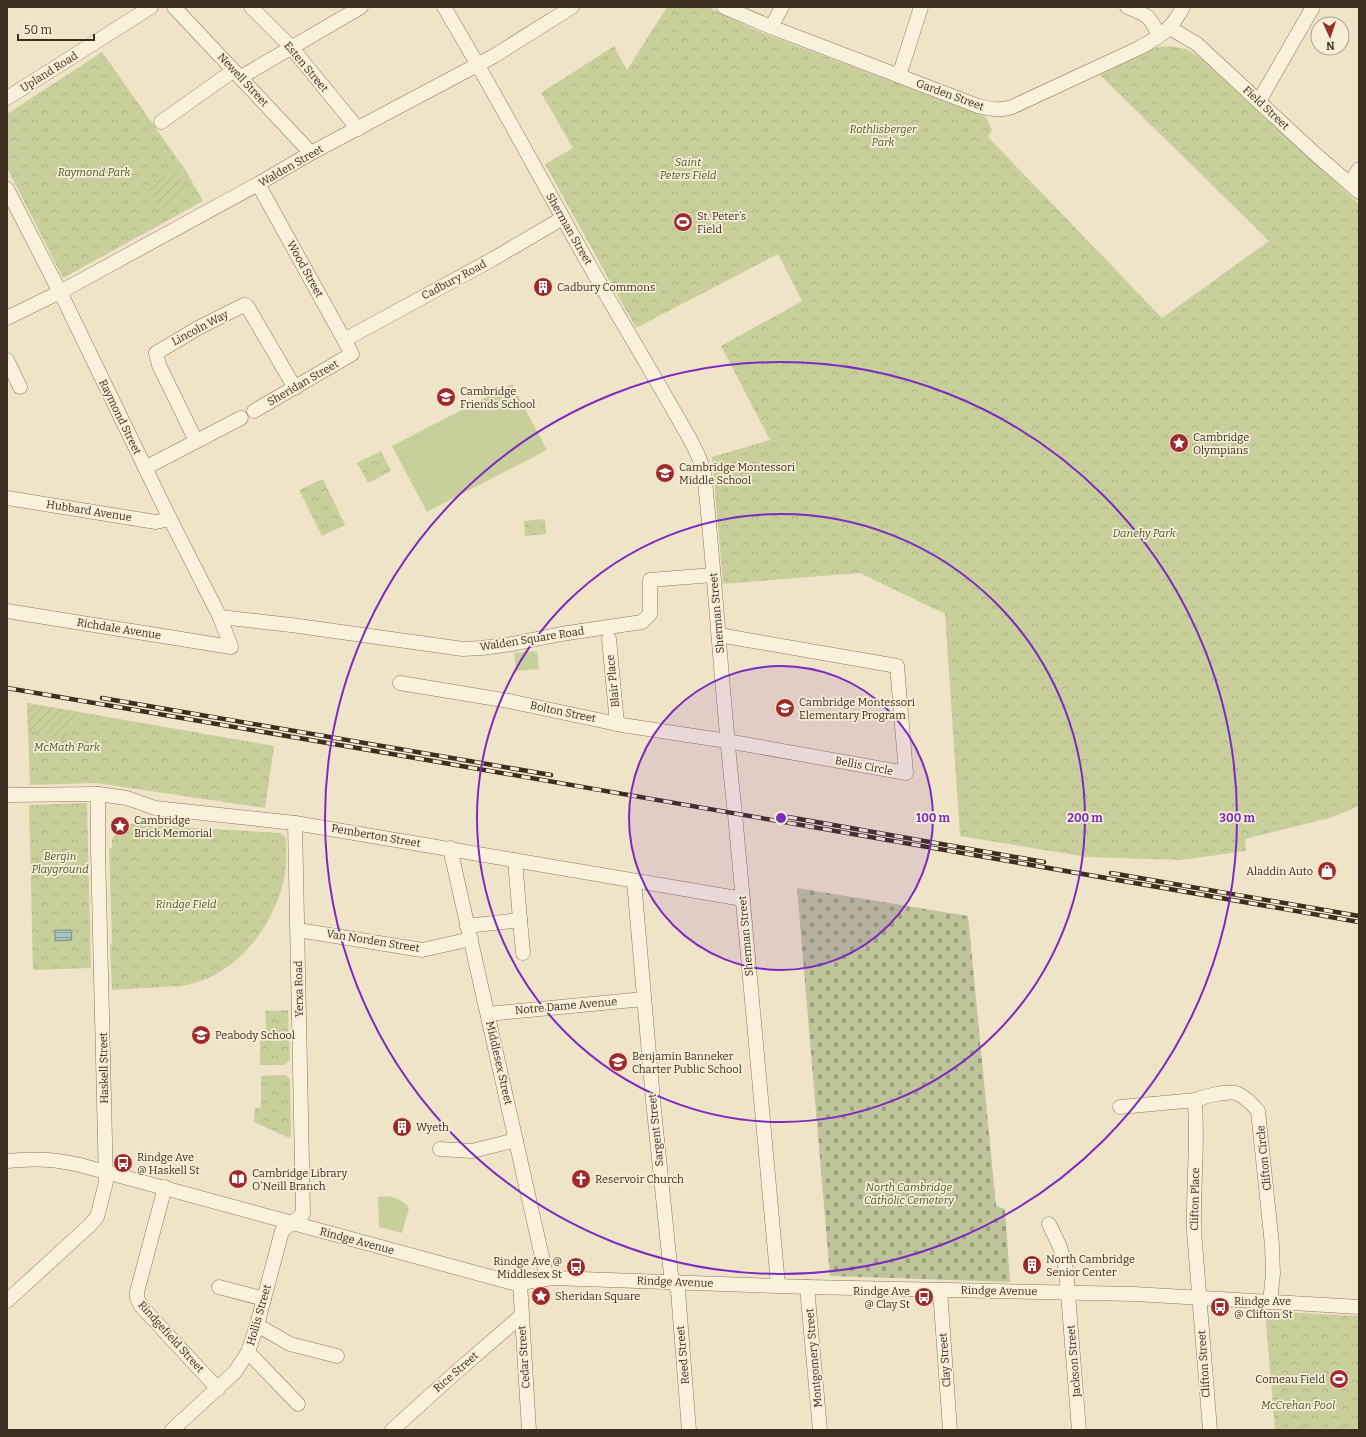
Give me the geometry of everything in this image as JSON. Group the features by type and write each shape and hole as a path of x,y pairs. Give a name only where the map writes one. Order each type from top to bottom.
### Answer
{"street":[{"name":"Upland Road","path":"7,98 151,7"},
{"name":"Newell Street","path":"174,7 311,154"},
{"name":"Esten Street","path":"251,7 291,47 358,129"},
{"path":"161,122 237,74 291,47 361,7"},
{"name":"Sherman Street","path":"444,7 478,64 523,148 610,302 670,403 700,460 704,472 727,741 778,1285"},
{"name":"Walden Street","path":"7,318 60,292 311,154 494,56 572,7"},
{"name":"Garden Street","path":"724,7 771,27 978,106 993,110 1003,110 1012,107 1139,48 1170,28"},
{"path":"771,27 782,7"},
{"path":"899,76 922,7"},
{"path":"1127,7 1144,13 1152,21 1159,36"},
{"path":"1170,28 1183,7"},
{"path":"1259,101 1314,7"},
{"name":"Field Street","path":"1170,28 1197,44 1313,152 1354,187"},
{"path":"1354,187 1359,169"},
{"name":"Wood Street","path":"258,184 352,354"},
{"name":"Raymond Street","path":"7,189 60,292 170,519 220,617 231,647"},
{"name":"Cadbury Road","path":"344,340 493,259 563,218"},
{"name":"Lincoln Way","path":"196,441 160,365 156,353 198,328 244,305 249,308 295,388"},
{"name":"Sheridan Street","path":"254,411 352,354"},
{"path":"7,360 20,387"},
{"path":"145,468 240,418"},
{"name":"Hubbard Avenue","path":"7,498 156,522 170,519"},
{"name":"Walden Square Road","path":"220,617 292,625 463,649 482,648 642,622 647,619 650,614 650,580 713,575"},
{"name":"Richdale Avenue","path":"7,611 231,647"},
{"name":"Bellis Circle","path":"719,635 897,666 906,773 727,741"},
{"name":"Blair Place","path":"608,639 617,724"},
{"name":"Bolton Street","path":"400,683 509,701 617,724 727,741"},
{"name":"Pemberton Street","path":"7,795 98,794 127,798 155,808 295,822 743,900"},
{"name":"Haskell Street","path":"7,1301 96,1217 106,1182 98,794"},
{"name":"Yerxa Road","path":"292,1223 303,1214 295,822"},
{"name":"Middlesex Street","path":"450,848 547,1278"},
{"path":"515,860 523,953"},
{"name":"Sargent Street","path":"634,881 671,1275 674,1282"},
{"name":"Van Norden Street","path":"298,930 422,950 469,933 520,920"},
{"name":"Notre Dame Avenue","path":"488,1014 644,999"},
{"name":"Clifton Circle","path":"1120,1107 1196,1100 1207,1095 1233,1093 1240,1096 1258,1111 1273,1252 1273,1274 1270,1302"},
{"name":"Clifton Place","path":"1196,1100 1194,1204 1195,1247 1199,1297"},
{"path":"440,1149 472,1151 516,1140"},
{"name":"Rindge Avenue","path":"7,1161 37,1159 63,1161 485,1276 520,1283 547,1278 807,1287 1068,1292 1199,1297 1359,1307"},
{"name":"Rindgefield Street","path":"165,1188 137,1292 137,1298 141,1306 218,1389"},
{"name":"Hollis Street","path":"172,1430 235,1372 248,1352 257,1325 282,1231 292,1223"},
{"name":"Jackson Street","path":"1049,1224 1062,1253 1066,1268 1079,1430"},
{"name":"Reed Street","path":"674,1282 678,1291 689,1430"},
{"name":"Cedar Street","path":"520,1283 529,1430"},
{"path":"219,1287 264,1299"},
{"name":"Montgomery Street","path":"807,1287 820,1430"},
{"name":"Clay Street","path":"940,1290 950,1430"},
{"name":"Clifton Street","path":"1199,1297 1210,1430"},
{"name":"Rice Street","path":"392,1430 521,1316"},
{"path":"257,1325 290,1344 337,1356"},
{"path":"248,1352 298,1404"}],"green space":[{"name":"Danehy Park","path":"667,7 708,7 755,30 986,117 992,130 988,137 1162,318 1269,241 1100,75 1157,47 1170,46 1186,49 1200,57 1359,204 1359,806 1330,818 1245,839 1246,851 1181,860 1087,857 960,836 945,614 860,573 723,584 712,457 770,440 721,346 802,301 778,254 636,328 545,164 573,148 541,93 614,46 627,70"},
{"name":"Raymond Park","path":"102,52 186,171 203,201 63,278 7,168 7,114"},
{"path":"176,168 189,192 160,209 146,186"},
{"path":"512,384 547,450 427,512 392,446"},
{"path":"381,451 391,471 368,483 357,463"},
{"path":"323,479 345,525 322,536 299,490"},
{"path":"545,519 546,534 525,536 524,521"},
{"path":"537,651 539,669 516,671 514,653"},
{"name":"McMath Park","path":"27,703 274,746 265,808 96,783 30,785"},
{"path":"27,703 79,712 77,721 68,722 67,737 65,739 38,731 28,731"},
{"name":"Bergin Playground","path":"87,803 91,968 33,970 29,805"},
{"name":"Rindge Field","path":"130,824 281,833 286,838 285,875 282,889 277,903 263,929 254,942 233,963 205,980 184,986 112,990 109,849 112,848 112,839 122,827 130,827"},
{"name":"North Cambridge Catholic Cemetery","path":"797,888 968,916 996,1206 1005,1209 1010,1282 830,1276"},
{"path":"288,1010 290,1060 284,1065 260,1065 260,1037 267,1036 265,1011"},
{"path":"285,1075 290,1079 291,1136 289,1138 254,1122 255,1108 261,1108 261,1076"},
{"path":"390,1196 403,1202 409,1208 402,1233 379,1227 378,1197"},
{"name":"McCrehan Pool","path":"1265,1311 1359,1316 1359,1430 1275,1430"}],"water":[{"path":"55,930 71,930 72,940 55,941"}],"railway":[{"path":"7,688 1359,922"},
{"path":"102,698 551,775"},
{"path":"788,817 1044,862"},
{"path":"1111,873 1359,916"}],"place":[{"name":"St. Peter's Field","path":"683,222"},
{"name":"Cadbury Commons","path":"543,287"},
{"name":"Cambridge Friends School","path":"446,397"},
{"name":"Cambridge Olympians","path":"1179,443"},
{"name":"Cambridge Montessori Middle School","path":"665,473"},
{"name":"Cambridge Montessori Elementary Program","path":"785,708"},
{"name":"Cambridge Brick Memorial","path":"120,826"},
{"name":"Aladdin Auto","path":"1327,871"},
{"name":"Peabody School","path":"201,1035"},
{"name":"Benjamin Banneker Charter Public School","path":"618,1062"},
{"name":"Wyeth","path":"402,1127"},
{"name":"Rindge Ave @ Haskell St","path":"123,1163"},
{"name":"Cambridge Library O'Neill Branch","path":"238,1179"},
{"name":"Reservoir Church","path":"581,1179"},
{"name":"North Cambridge Senior Center","path":"1032,1265"},
{"name":"Rindge Ave @ Middlesex St","path":"576,1267"},
{"name":"Sheridan Square","path":"541,1296"},
{"name":"Rindge Ave @ Clay St","path":"924,1297"},
{"name":"Rindge Ave @ Clifton St","path":"1220,1307"},
{"name":"Comeau Field","path":"1339,1379"}],"park label":[{"name":"Rothlisberger Park","path":"883,135"},
{"name":"Saint Peters Field","path":"688,168"}]}
